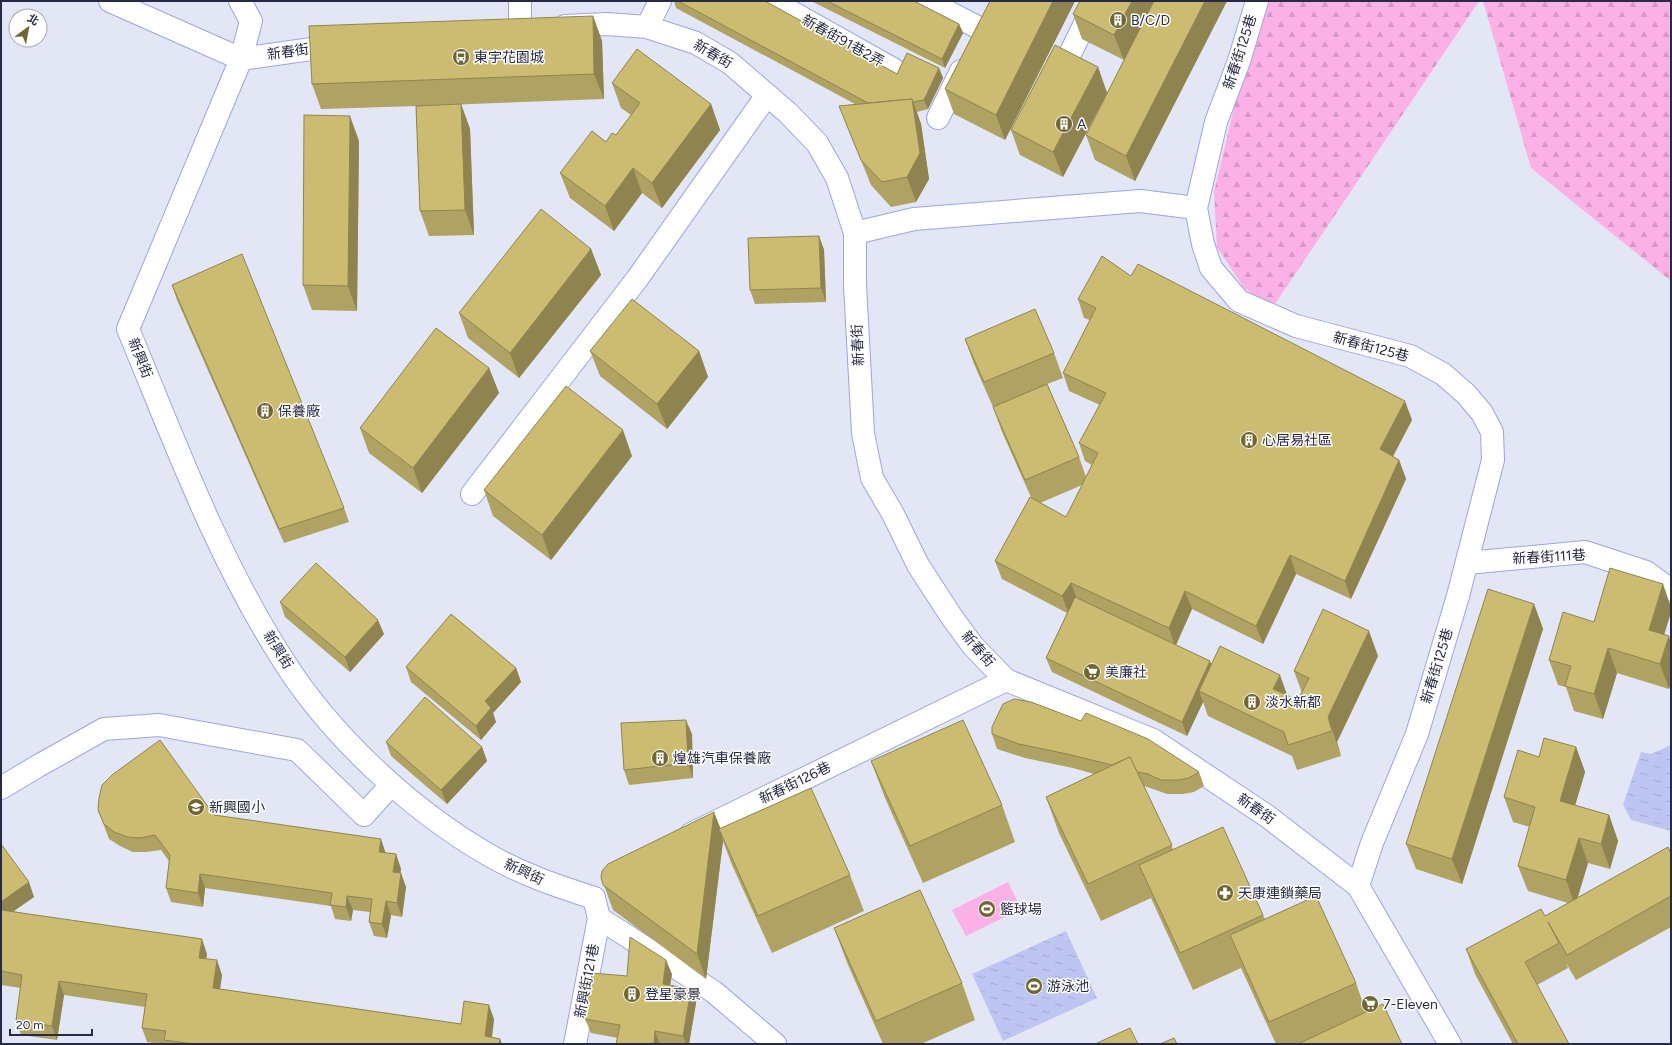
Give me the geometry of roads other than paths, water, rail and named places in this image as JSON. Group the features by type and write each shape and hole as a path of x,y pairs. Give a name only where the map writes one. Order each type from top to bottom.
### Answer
{"street":[{"path":"110,1 241,58"},
{"name":"新興街","path":"240,1 251,21 241,58 128,329 211,528 283,661 326,719 391,785 438,822 488,855 596,908 714,992 775,1044"},
{"path":"520,1 520,26"},
{"path":"647,27 660,1"},
{"name":"新春街91巷2弄","path":"772,1 894,69"},
{"path":"927,1 980,29"},
{"path":"1067,60 1096,1"},
{"name":"新春街125巷","path":"1257,1 1239,61 1216,122 1196,208 1203,244 1211,268 1239,301 1296,326 1410,356 1443,374 1466,394 1482,413 1492,432 1493,460 1456,603 1417,734 1372,843 1358,886"},
{"path":"938,118 991,8"},
{"name":"新春街","path":"497,28 607,24 647,27 696,43 730,63 788,113 818,143 838,178 855,233 855,285 863,433 872,478 893,514 918,565 951,616 973,646 1006,680 1153,740 1267,816 1358,886 1450,1044"},
{"name":"新春街","path":"241,58 357,43"},
{"path":"472,494 637,280 767,95"},
{"path":"855,233 914,219 1140,201 1196,208"},
{"name":"新春街111巷","path":"1467,563 1585,552 1646,572 1671,590"},
{"name":"新春街126巷","path":"674,843 1006,680"},
{"path":"1,788 104,729 158,725 297,750 364,815 391,785"},
{"path":"596,908 606,880"},
{"name":"新興街121巷","path":"575,1044 596,908"}],"water":[{"path":"1671,745 1671,831 1631,820 1623,805 1641,752 1651,754"},
{"name":"游泳池","path":"1066,931 1097,998 1003,1041 972,974"}],"place":[{"name":"B/C/D","path":"1118,20"},
{"name":"東宇花園城","path":"461,57"},
{"name":"A","path":"1064,124"},
{"name":"保養廠","path":"265,411"},
{"name":"心居易社區","path":"1249,440"},
{"name":"美廉社","path":"1092,672"},
{"name":"淡水新都","path":"1252,702"},
{"name":"煌雄汽車保養廠","path":"660,758"},
{"name":"新興國小","path":"196,807"},
{"name":"天康連鎖藥局","path":"1225,893"},
{"name":"籃球場","path":"987,909"},
{"name":"游泳池","path":"1034,986"},
{"name":"登星豪景","path":"632,994"},
{"name":"7-Eleven","path":"1370,1004"}]}
